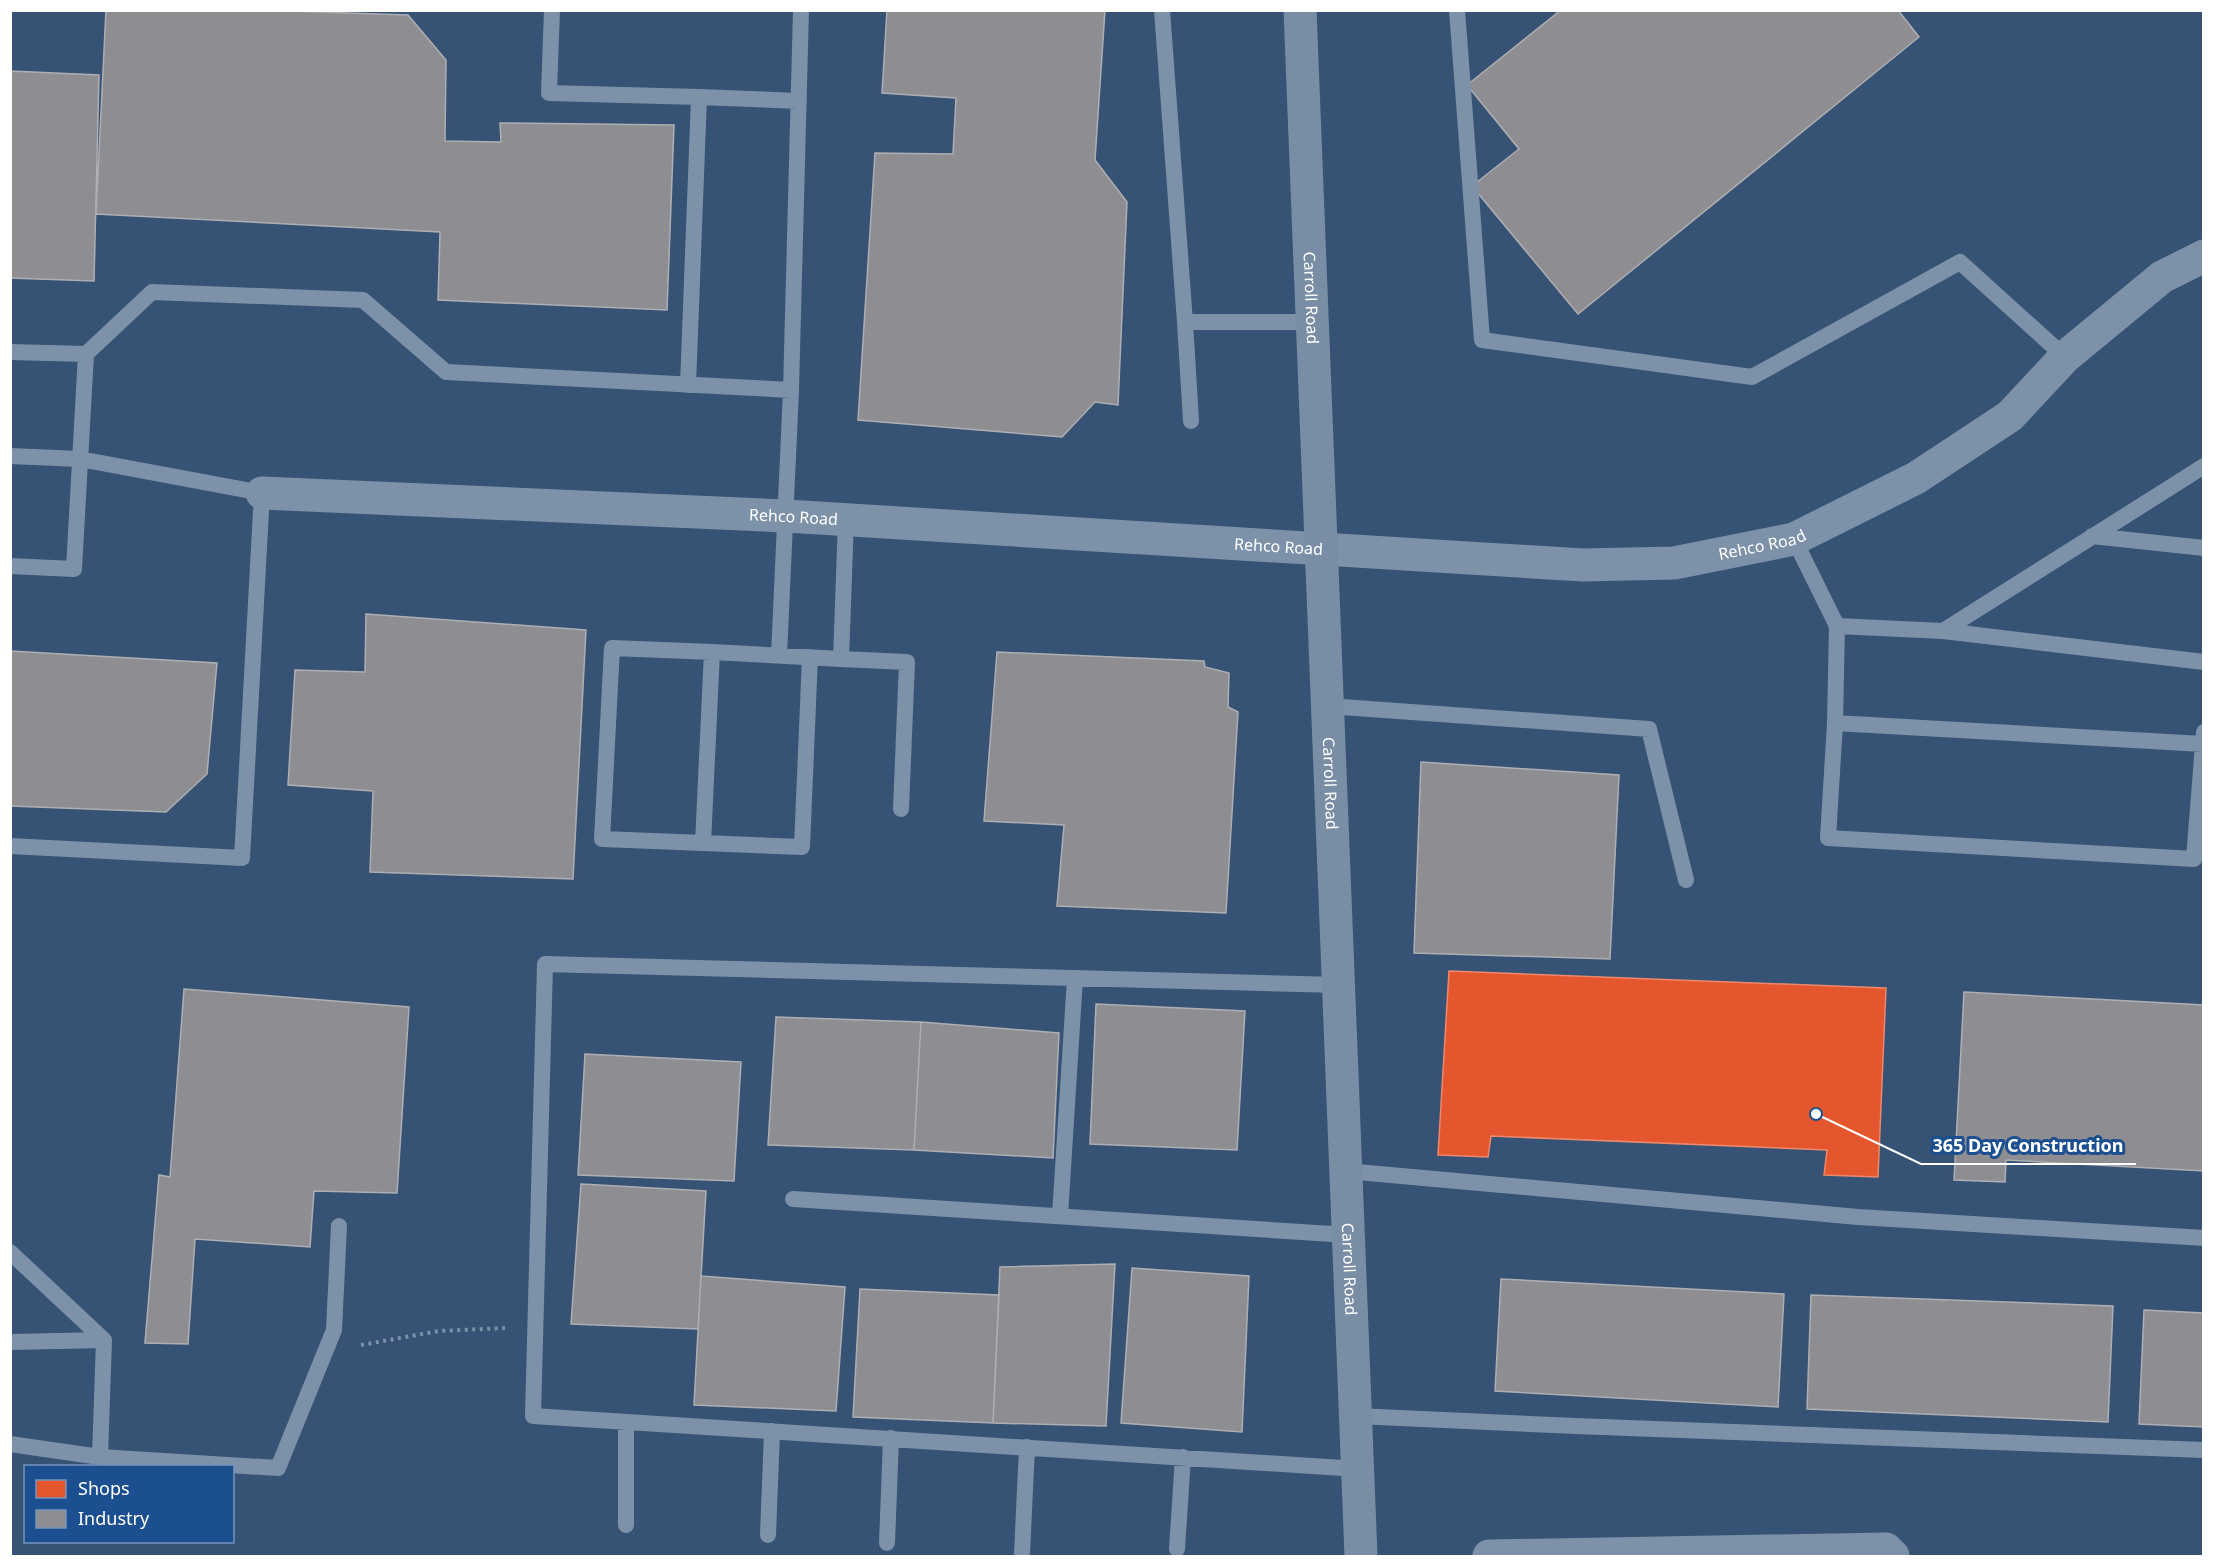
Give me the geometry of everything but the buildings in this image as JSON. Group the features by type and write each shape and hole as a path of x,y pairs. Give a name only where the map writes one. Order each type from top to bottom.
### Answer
{"main road":[{"name":"Carroll Road","path":"1300,10 1361,1557"}],"street":[{"name":"Rehco Road","path":"261,493 786,516 1583,564 1674,563 1794,539 1916,478 2010,417 2065,357 2162,278 2204,256"},
{"path":"1489,1557 1886,1549 1893,1557"}],"lane":[{"path":"552,10 549,93 799,101"},
{"path":"779,655 791,390 801,10"},
{"path":"1162,10 1191,421"},
{"path":"1457,10 1482,340 1752,377 1960,262 2065,357"},
{"path":"688,385 699,98"},
{"path":"10,566 74,569 86,354 152,292 363,300 446,372 791,390"},
{"path":"1185,322 1312,322"},
{"path":"10,352 86,354"},
{"path":"10,456 80,459 261,493 242,858 10,846"},
{"path":"1943,631 2204,466"},
{"path":"841,659 846,520"},
{"path":"2092,536 2204,549"},
{"path":"1794,539 1837,626 1835,723 1828,838 2194,859 2203,738 1835,723"},
{"path":"1837,626 1943,631 2204,662"},
{"path":"810,657 802,847 602,839 612,648 779,655 907,662 900,809"},
{"path":"703,843 712,652"},
{"path":"1328,706 1649,729 1686,880"},
{"path":"1339,985 545,964 533,1416 1358,1469"},
{"path":"1060,1216 1075,978"},
{"path":"1346,1171 1858,1217 2204,1238"},
{"path":"793,1199 1348,1235"},
{"path":"234,1465 278,1468 334,1330 339,1226"},
{"path":"10,1252 104,1340 100,1457"},
{"path":"10,1342 104,1340"},
{"path":"1356,1416 2204,1450"},
{"path":"626,1422 627,1525"},
{"path":"768,1535 772,1431"},
{"path":"887,1543 891,1438"},
{"path":"10,1444 100,1457 229,1465"},
{"path":"1022,1554 1027,1447"},
{"path":"1177,1549 1183,1457"}],"path":[{"path":"325,1352 439,1331 536,1326"}],"place":[{"name":"365 Day Construction","path":"1816,1114"}]}
